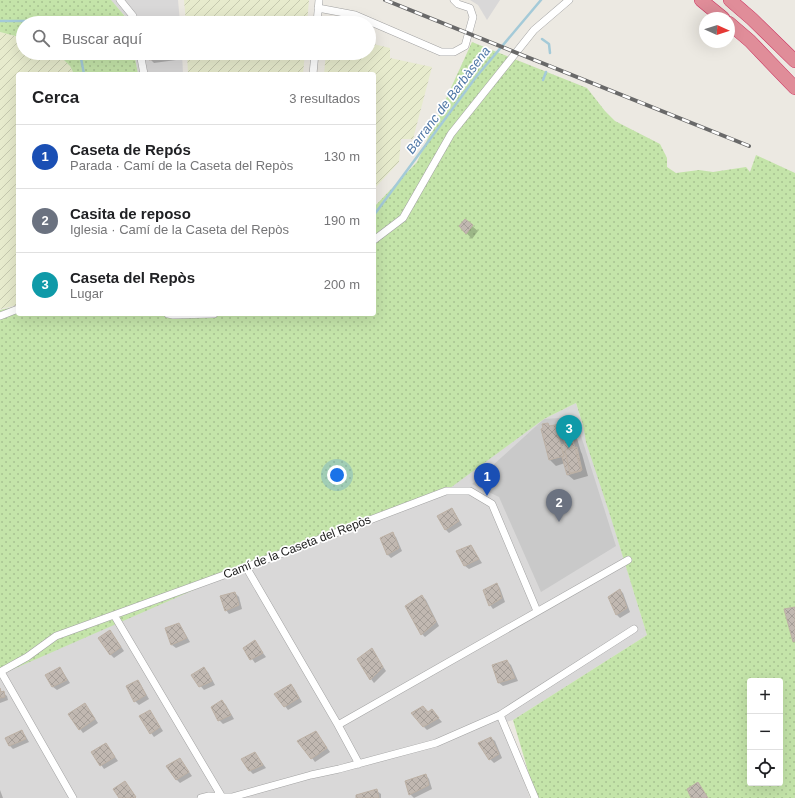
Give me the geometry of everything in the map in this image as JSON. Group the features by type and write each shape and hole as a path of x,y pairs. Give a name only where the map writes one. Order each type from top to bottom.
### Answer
{"highway":[{"path":"701,0 716,12"},
{"path":"730,0 752,19 795,61"},
{"path":"735,28 750,41 795,88"}],"street":[{"path":"120,0 133,16"},
{"path":"317,16 319,0"},
{"path":"376,24 441,52 454,52 465,46 473,17 470,8 458,4 454,0"},
{"path":"376,238 403,218 450,135 534,30 569,0"},
{"path":"318,8 357,16"},
{"path":"141,60 144,72"},
{"path":"313,72 314,60"},
{"path":"0,316 16,310"},
{"name":"Camí de la Caseta del Repòs","path":"0,672 27,657 56,636 246,567 446,491 470,491 492,504 537,611"},
{"path":"338,725 628,560"},
{"path":"246,567 359,764"},
{"path":"114,615 222,797"},
{"path":"201,798 209,796 232,798 311,775 359,764 436,743 500,715 634,628"},
{"path":"0,672 73,798"},
{"path":"500,715 535,798"}],"shaded area":[{"path":"110,0 178,0 179,16 125,16"},
{"path":"470,0 500,0 487,20 478,5"},
{"path":"135,60 182,60 183,72 138,72"},
{"path":"576,403 647,635 513,720 503,723 530,798 0,798 0,668 500,451 544,419"},
{"path":"575,417 616,546 541,592 499,497 472,484 544,419"}],"green space":[{"path":"0,0 111,0 125,16 16,16 16,36 0,32"},
{"path":"184,0 309,0 308,16 185,16"},
{"path":"0,32 16,36 16,60 64,60 73,72 16,72 16,305 0,309"},
{"path":"472,42 587,88 615,121 660,144 667,158 667,167 676,173 699,170 713,172 746,167 750,172 756,155 795,173 795,798 536,798 513,720 647,635 586,442 583,425 576,403 544,419 446,491 246,567 0,675 0,310 16,306 16,316 376,316 376,205 417,162"},
{"path":"376,45 390,48 390,58 432,67 413,139 401,139 399,162 376,187 376,72 324,72 325,60 376,60"},
{"path":"64,60 135,60 138,72 73,72"},
{"path":"187,60 304,60 303,72 188,72"}],"building":[{"path":"465,219 473,225 466,234 459,226"},
{"path":"568,421 581,471 567,475 562,457 564,456 561,445 565,444 562,435 559,436 555,425"},
{"path":"548,423 549,426 555,425 564,456 549,460 541,429 543,428 542,424"},
{"path":"577,447 582,470 570,473 565,450"},
{"path":"452,508 459,521 445,530 437,516"},
{"path":"393,532 399,548 387,555 380,538"},
{"path":"471,545 479,559 464,566 456,551"},
{"path":"497,583 502,598 489,606 483,590"},
{"path":"620,589 627,608 616,615 608,597"},
{"path":"235,592 239,605 225,611 220,596"},
{"path":"422,595 436,622 421,635 405,606"},
{"path":"795,607 795,641 793,642 784,609"},
{"path":"179,623 187,638 171,645 165,628"},
{"path":"110,630 121,647 110,655 98,638"},
{"path":"255,640 263,653 250,660 243,648"},
{"path":"372,648 383,667 370,680 357,659"},
{"path":"507,660 515,678 498,683 492,665"},
{"path":"60,667 67,680 52,687 45,675"},
{"path":"204,667 212,681 199,687 191,675"},
{"path":"138,680 146,695 134,702 126,686"},
{"path":"291,684 299,698 284,707 274,694"},
{"path":"0,688 1,692 4,691 5,697 0,698"},
{"path":"222,700 231,715 218,721 211,707"},
{"path":"85,703 95,719 79,730 68,714"},
{"path":"423,706 428,712 432,709 439,718 423,727 411,713"},
{"path":"150,710 160,727 150,734 139,716"},
{"path":"22,730 26,739 9,746 5,738"},
{"path":"316,731 327,748 311,759 297,741"},
{"path":"491,737 499,754 489,760 478,743"},
{"path":"106,743 115,757 100,766 91,752"},
{"path":"255,752 263,765 249,771 241,759"},
{"path":"180,758 189,772 176,780 166,766"},
{"path":"426,774 429,785 409,795 405,781"},
{"path":"125,781 136,797 135,798 119,798 113,789"},
{"path":"698,782 708,798 691,798 687,789"},
{"path":"377,789 379,798 356,798 356,795"}],"waterway":[{"name":"Barranc de Barbàsena","path":"376,212 476,77 541,0"},
{"name":"Barranc de Barbàsena","path":"0,21 16,21"},
{"path":"542,39 549,44 550,53"},
{"name":"Barranc de Barbàsena","path":"81,60 84,72"},
{"path":"543,80 546,72"}],"railway":[{"path":"385,0 749,146"}],"place":[{"name":"Caseta del Repòs","path":"569,448"},
{"name":"Caseta de Repós","path":"487,496"},
{"name":"Casita de reposo","path":"559,522"}]}
